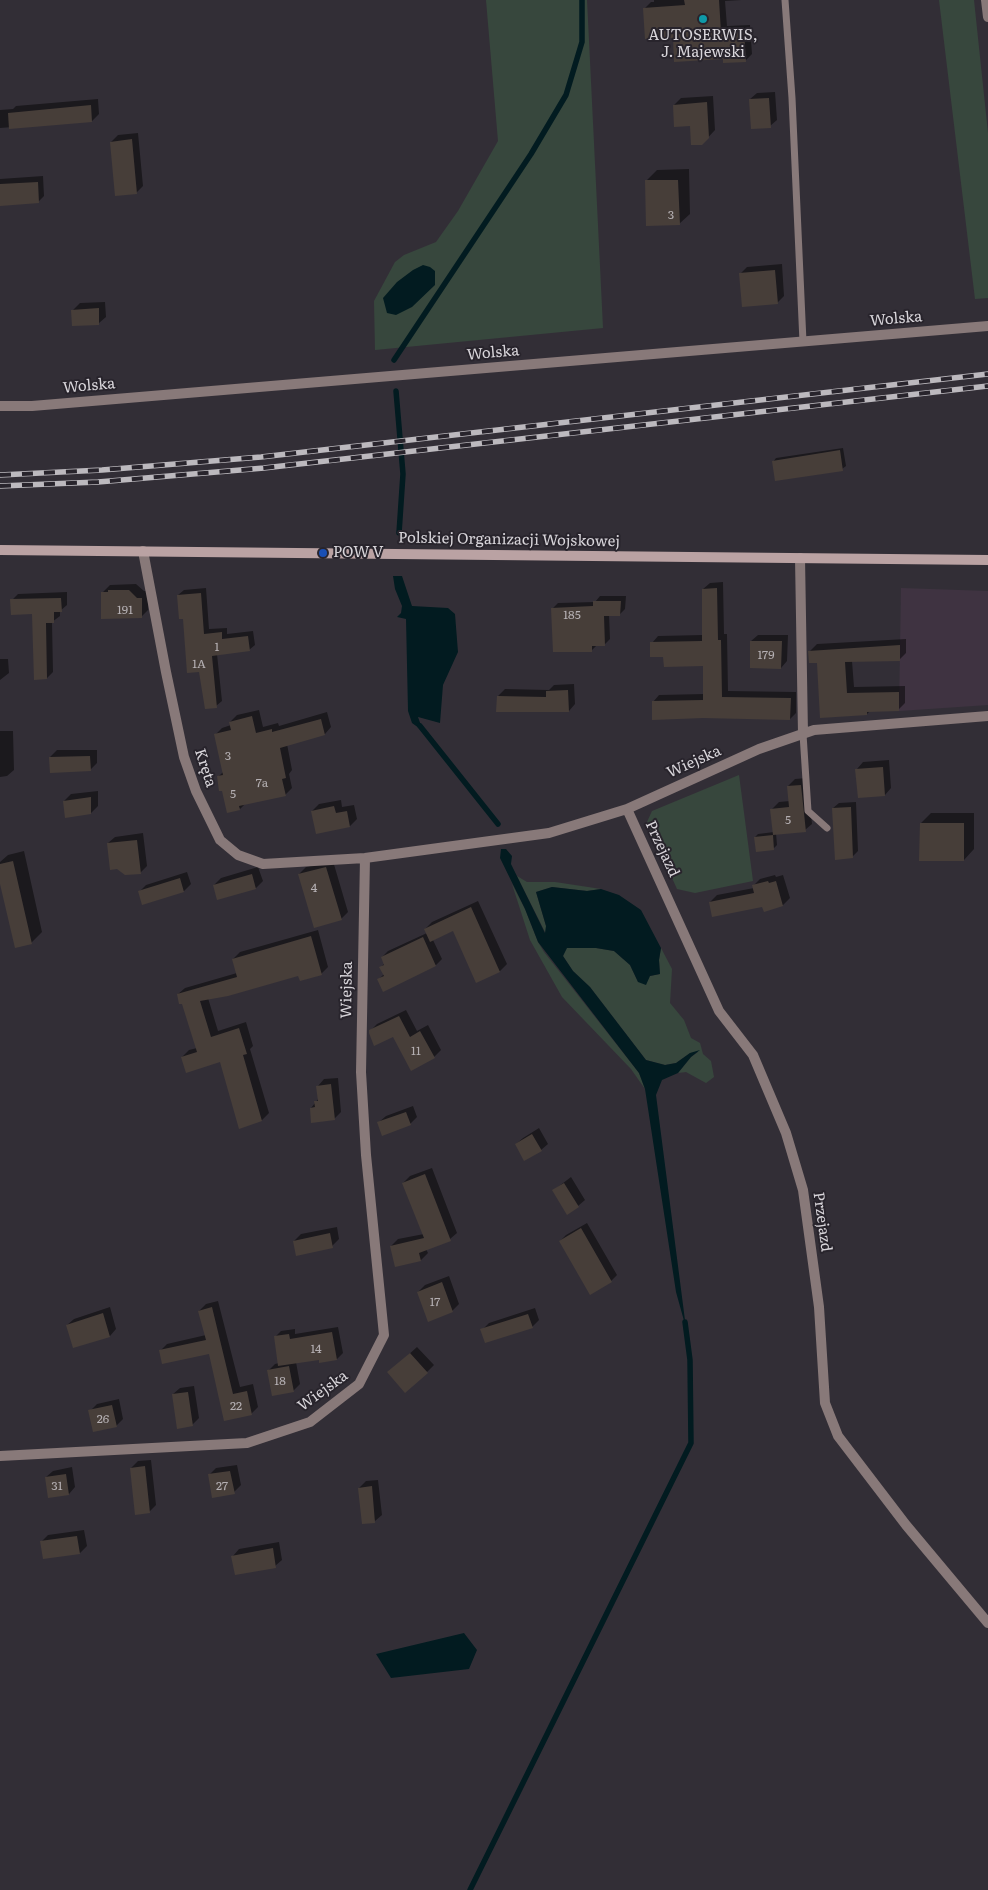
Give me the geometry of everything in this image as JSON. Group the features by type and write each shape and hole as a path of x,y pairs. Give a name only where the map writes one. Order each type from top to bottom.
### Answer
{"main road":[{"name":"Polskiej Organizacji Wojskowej","path":"0,550 988,560"}],"street":[{"path":"986,0 988,17"},
{"name":"Wolska","path":"0,406 42,405 988,326"},
{"name":"Kręta","path":"144,551 184,757 196,791 220,840 238,855 263,864 365,858"},
{"path":"800,558 803,734"},
{"name":"Wiejska","path":"0,1456 247,1443 310,1422 359,1384 384,1335 366,1155 361,1072 365,858 549,833 627,809 759,749 814,730 988,716"},
{"name":"Przejazd","path":"627,809 720,1011 753,1055 786,1133 802,1190 819,1307 825,1403 838,1436 906,1525 988,1623"}],"lane":[{"path":"785,0 792,98 803,342"},
{"path":"803,734 808,811 827,828"}],"shaded area":[{"path":"901,588 988,591 988,705 899,711"}],"green space":[{"path":"486,0 587,0 603,328 375,350 374,301 395,262 404,255 436,242 458,211 498,141"},
{"path":"939,0 974,0 988,133 988,298 975,299"},
{"path":"739,775 753,881 695,893 677,889 647,822 652,811"},
{"path":"517,876 527,882 555,882 601,889 587,891 552,887 536,892 546,926 546,934"},
{"path":"512,884 544,952 639,1073 645,1089 631,1069 562,997 530,940"},
{"path":"566,948 596,948 614,951 630,965 638,982 650,976 660,974 659,960 661,948 672,969 670,1003 684,1020 691,1038 700,1043 703,1054 711,1061 714,1077 706,1083 686,1072 678,1073 691,1057 698,1052 690,1053 676,1063 665,1065 646,1060 590,987 573,971 563,956"}],"water":[{"path":"423,265 435,271 435,285 412,307 396,315 387,313 383,298 397,282"},
{"path":"393,576 402,576 412,606 448,608 455,614 458,652 443,685 440,723 418,717 423,731 412,723 408,711 406,619 397,617 401,613 402,606 395,589"},
{"path":"501,849 506,849 512,856 511,864 545,933 546,926 536,892 552,887 587,891 601,889 619,895 641,910 661,948 659,960 660,974 650,976 646,985 638,982 630,965 614,951 596,948 567,948 563,956 573,971 590,987 646,1060 665,1065 676,1063 690,1053 700,1050 691,1057 678,1073 662,1080 656,1095 686,1328 676,1292 645,1089 639,1073 538,942 525,909 500,858"},
{"path":"464,1633 477,1650 469,1669 391,1678 376,1654"}],"building":[{"path":"684,0 719,0 721,32 744,31 746,62 723,63 723,59 674,62 673,38 645,39 643,8 685,5"},
{"path":"769,98 771,128 751,129 749,99"},
{"path":"707,102 709,138 702,145 691,145 690,126 674,127 673,105"},
{"path":"91,105 92,122 9,129 8,113"},
{"path":"132,139 137,194 115,196 110,142"},
{"path":"645,180 678,180 680,225 646,226"},
{"path":"38,182 39,203 0,206 0,184"},
{"path":"775,270 778,304 742,307 739,273"},
{"path":"99,308 99,325 72,326 71,310"},
{"path":"840,450 843,471 775,481 772,461"},
{"path":"717,588 718,640 721,640 722,697 791,698 790,720 703,718 652,720 652,701 703,700 703,666 664,667 663,657 650,657 650,642 702,641 702,589"},
{"path":"108,590 129,590 137,598 142,598 142,618 101,619 101,592 108,592"},
{"path":"201,593 204,634 222,632 222,639 248,636 250,651 212,656 217,708 205,709 199,672 187,673 183,619 179,619 177,595"},
{"path":"61,598 62,612 54,612 54,623 46,623 47,679 34,680 32,614 11,615 10,599"},
{"path":"593,601 621,601 620,616 604,616 605,646 592,646 592,652 553,652 551,608 593,606"},
{"path":"750,641 782,641 781,669 750,668"},
{"path":"900,645 900,661 845,662 847,693 899,692 899,711 867,712 867,715 820,718 817,663 809,663 808,651"},
{"path":"568,690 569,712 496,712 497,696 546,697 546,691"},
{"path":"252,716 256,733 272,729 272,732 321,719 325,735 280,748 286,778 282,779 286,796 239,806 240,810 227,813 222,791 219,791 217,776 223,775 214,734 231,730 229,722"},
{"path":"90,756 91,771 50,773 49,757"},
{"path":"883,767 885,796 858,798 855,769"},
{"path":"801,785 806,832 773,835 770,809 789,807 787,786"},
{"path":"91,797 91,814 65,818 63,801"},
{"path":"334,806 336,813 347,811 350,827 316,834 311,811"},
{"path":"851,807 853,858 835,860 832,808"},
{"path":"920,823 964,823 964,861 919,861"},
{"path":"773,835 774,850 756,852 754,837"},
{"path":"137,840 141,874 125,875 117,869 110,870 107,843"},
{"path":"13,861 32,944 15,948 0,884 0,864"},
{"path":"326,867 342,920 314,928 298,874"},
{"path":"252,874 256,889 217,900 213,885"},
{"path":"180,878 184,892 142,905 138,891"},
{"path":"768,881 769,883 776,881 783,906 764,912 762,907 712,917 709,902 754,893 752,885"},
{"path":"471,907 500,972 476,983 453,931 430,942 424,929"},
{"path":"311,936 322,975 300,981 298,976 228,996 200,1001 211,1037 239,1028 247,1054 243,1055 262,1121 239,1129 220,1062 186,1073 181,1057 197,1052 177,994 237,977 232,959"},
{"path":"423,937 436,966 383,992 377,979 384,976 379,967 384,965 381,957"},
{"path":"399,1016 410,1037 420,1031 435,1058 411,1071 393,1037 374,1046 369,1033 369,1030"},
{"path":"331,1084 335,1120 311,1123 310,1108 315,1107 314,1101 318,1101 316,1086"},
{"path":"406,1112 411,1125 382,1136 377,1122"},
{"path":"532,1134 542,1151 524,1161 515,1144"},
{"path":"425,1174 451,1241 419,1253 421,1261 395,1267 390,1246 424,1238 402,1183"},
{"path":"564,1183 579,1207 567,1215 552,1190"},
{"path":"581,1228 612,1282 590,1295 559,1241"},
{"path":"330,1233 333,1248 296,1256 293,1241"},
{"path":"442,1282 453,1312 428,1322 417,1292"},
{"path":"212,1307 233,1394 247,1391 252,1415 224,1421 209,1354 162,1364 159,1350 206,1340 198,1311"},
{"path":"103,1313 110,1337 73,1348 66,1325"},
{"path":"528,1314 533,1328 485,1343 480,1329"},
{"path":"332,1332 337,1360 319,1363 319,1360 278,1366 274,1336 289,1334 290,1339"},
{"path":"410,1353 428,1373 405,1393 387,1372"},
{"path":"289,1366 294,1392 272,1396 267,1370"},
{"path":"188,1392 193,1426 177,1429 172,1394"},
{"path":"112,1405 117,1427 93,1432 88,1410"},
{"path":"145,1466 150,1513 135,1515 130,1468"},
{"path":"230,1471 235,1494 212,1498 208,1474"},
{"path":"66,1474 69,1495 48,1498 45,1477"},
{"path":"372,1486 375,1523 362,1524 358,1488"},
{"path":"77,1536 80,1554 43,1559 40,1541"},
{"path":"273,1548 276,1568 235,1575 231,1556"}],"waterway":[{"path":"394,360 531,154 566,95 582,42 582,0"},
{"path":"396,391 403,474 399,533"},
{"path":"420,726 498,824"},
{"path":"470,1890 691,1443 690,1360 685,1322"}],"railway":[{"path":"0,475 102,470 261,457 988,374"},
{"path":"0,486 98,482 264,468 988,386"}],"place":[{"name":"AUTOSERWIS, J. Majewski","path":"703,19"},
{"name":"POW V","path":"323,553"}]}
